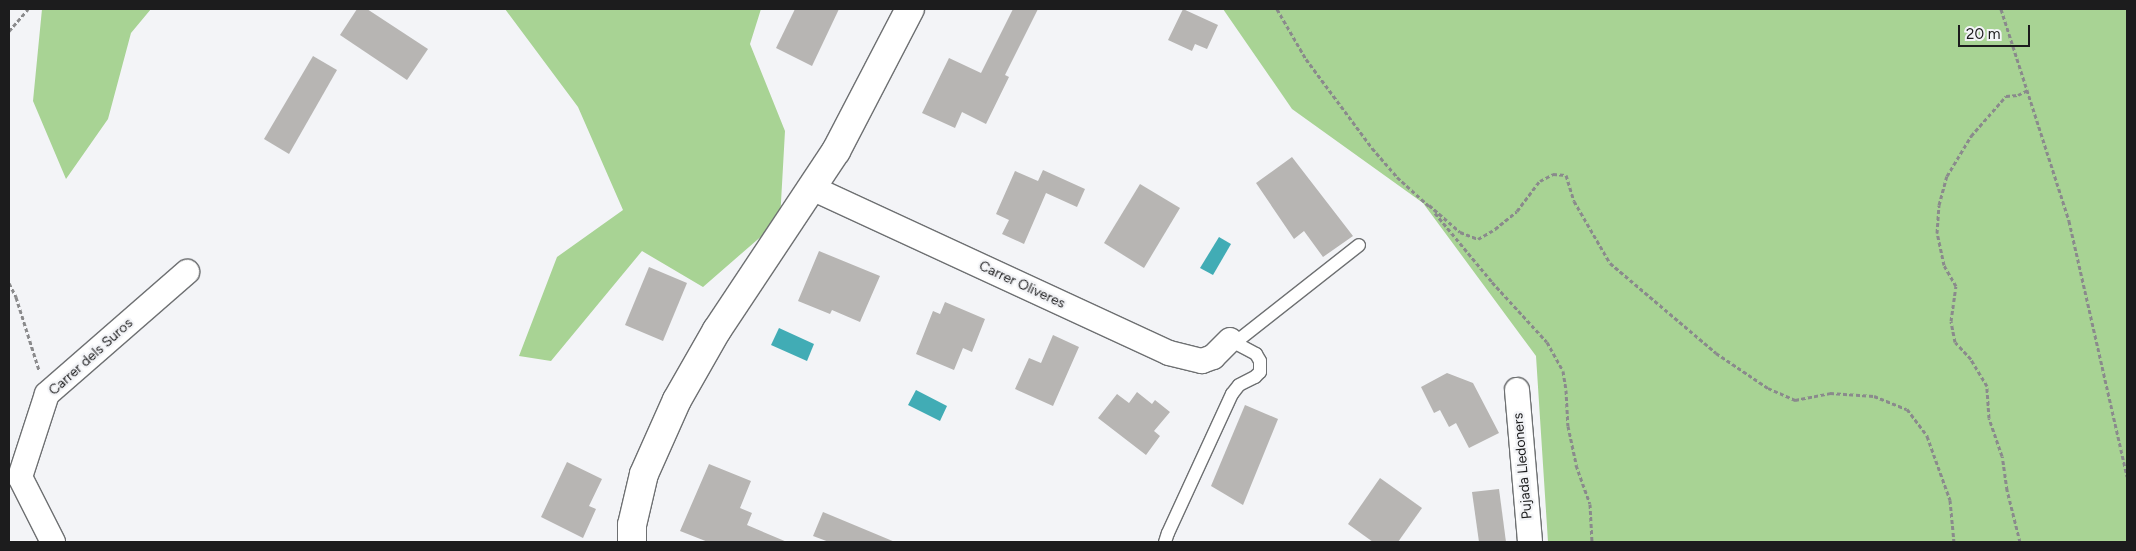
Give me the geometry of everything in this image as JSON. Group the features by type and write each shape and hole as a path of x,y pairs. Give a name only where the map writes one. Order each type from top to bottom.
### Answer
{"street":[{"path":"632,542 632,525 641,482 656,443 676,400 741,292 836,151 910,9"},
{"name":"Carrer Oliveres","path":"812,188 1170,353 1202,361 1213,357 1230,340"},
{"name":"Carrer dels Suros","path":"53,542 20,476 47,394 187,272"},
{"name":"Pujada Lledoners","path":"1517,390 1530,542"}],"lane":[{"path":"1230,340 1241,338 1359,245"},
{"path":"1165,542 1232,394 1239,385 1255,377 1260,372 1260,361 1256,354 1230,340"}],"path":[{"path":"9,31 28,9"},
{"path":"1277,9 1306,59 1372,148 1397,177 1460,232 1478,239 1495,229 1517,211 1540,181 1553,174 1566,175 1574,201 1610,263 1716,353 1768,388 1795,400 1830,393 1874,396 1907,409 1927,436 1950,500 1954,542"},
{"path":"2001,9 2069,221 2127,476"},
{"path":"2020,542 2007,490 2002,456 1989,418 1987,386 1971,358 1955,342 1950,321 1956,286 1944,265 1937,233 1939,205 1947,176 1971,136 2006,96 2018,95 2028,90"},
{"path":"1428,205 1492,282 1547,342 1562,371 1566,390 1568,426 1576,466 1590,504 1592,542"},
{"path":"9,283 16,297 47,394"}],"green space":[{"path":"42,9 151,9 131,33 108,119 66,179 33,101"},
{"path":"505,9 761,9 750,44 785,131 780,220 703,287 642,251 551,361 519,356 557,257 623,210 578,107"},
{"path":"1223,9 2127,9 2127,542 1548,542 1536,356 1423,203 1292,109"}],"water":[{"path":"1219,237 1231,244 1213,275 1200,268"},
{"path":"779,328 814,344 807,361 771,345"},
{"path":"916,390 947,406 940,421 908,405"}],"building":[{"path":"357,9 367,9 428,49 407,80 340,35"},
{"path":"795,9 839,9 812,66 776,48"},
{"path":"1013,9 1038,9 1005,75 1009,77 986,124 962,112 955,128 922,113 949,58 981,73"},
{"path":"1183,9 1218,25 1207,49 1195,44 1192,51 1168,40"},
{"path":"313,56 337,70 289,154 264,139"},
{"path":"1292,157 1353,236 1323,257 1304,231 1294,239 1256,183"},
{"path":"1043,170 1085,189 1077,207 1046,193 1024,244 1002,234 1009,220 996,214 1015,171 1038,181"},
{"path":"1140,184 1180,208 1144,268 1104,243"},
{"path":"819,251 880,276 860,322 832,310 830,314 798,301"},
{"path":"649,267 687,283 663,341 625,325"},
{"path":"945,302 985,319 972,352 963,348 954,370 916,354 933,311 940,314"},
{"path":"1053,335 1079,347 1053,406 1015,389 1029,358 1041,363"},
{"path":"1447,373 1473,383 1499,433 1469,448 1456,423 1449,427 1440,410 1434,413 1421,387"},
{"path":"1137,392 1152,404 1155,400 1170,412 1154,431 1160,436 1146,455 1098,418 1117,394 1129,403"},
{"path":"1245,405 1278,419 1243,505 1211,486"},
{"path":"567,462 602,479 589,506 596,509 583,538 541,517"},
{"path":"709,464 751,481 740,508 752,513 747,525 787,542 708,542 680,531"},
{"path":"1380,478 1422,508 1398,542 1373,542 1348,524"},
{"path":"1499,489 1506,542 1479,542 1472,492"},
{"path":"823,512 895,542 829,542 813,536"}]}
